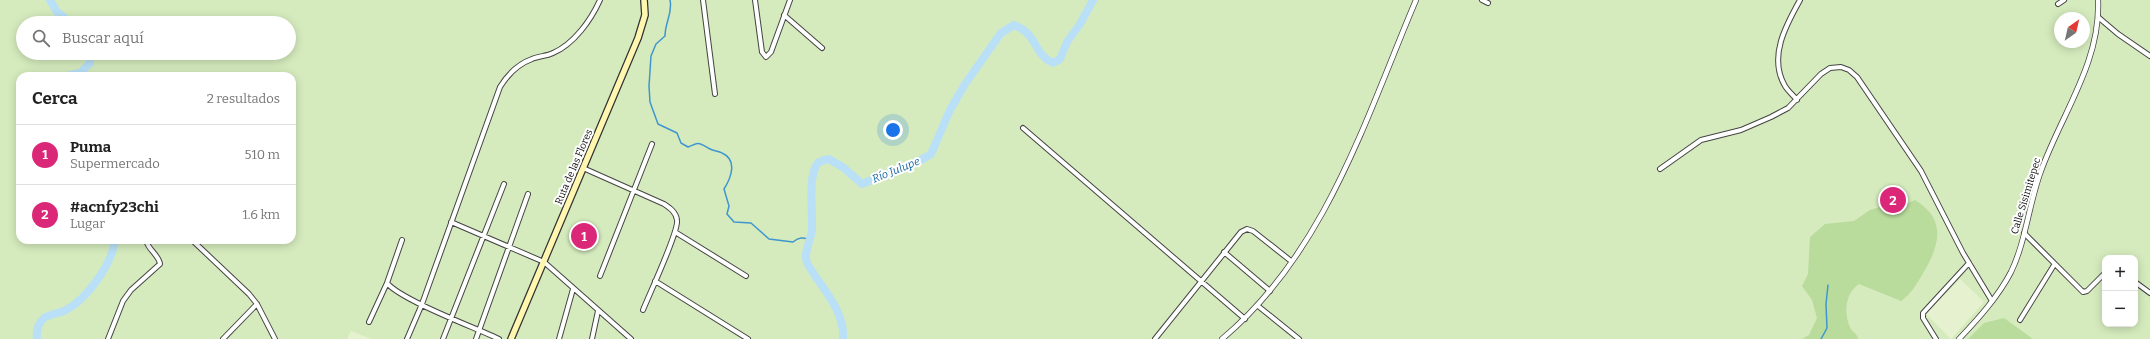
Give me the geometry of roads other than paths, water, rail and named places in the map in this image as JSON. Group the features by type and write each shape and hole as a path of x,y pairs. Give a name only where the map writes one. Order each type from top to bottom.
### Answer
{"main road":[{"name":"Ruta de las Flores","path":"510,339 638,38 645,15 644,0"}],"street":[{"path":"407,339 422,304 500,87 508,74 517,67 532,59 553,53 569,44 600,0"},
{"path":"703,0 715,94"},
{"path":"755,0 762,52 766,56 770,52 790,0"},
{"path":"1222,339 1258,306 1317,222 1354,151 1416,0"},
{"path":"1482,0 1488,3"},
{"path":"1797,100 1785,86 1780,74 1779,56 1781,37 1786,24 1800,0"},
{"path":"2058,4 2064,0"},
{"name":"Calle Sisimitepec","path":"1959,339 1992,301 2010,272 2042,170 2090,56 2098,17 2098,0"},
{"path":"784,15 822,48"},
{"path":"2098,17 2118,34 2150,56"},
{"path":"1660,169 1701,140 1741,130 1771,118 1797,100 1821,74 1830,68 1841,66 1849,70 1857,77 1921,171 1968,263 1992,301"},
{"path":"1023,128 1202,280 1245,319"},
{"path":"600,276 635,192 652,144"},
{"path":"584,168 664,204 675,213 678,224 643,310"},
{"path":"443,339 504,184"},
{"path":"476,339 528,194"},
{"path":"451,222 544,262 631,339"},
{"path":"1156,339 1241,232 1247,229 1291,261"},
{"path":"675,232 746,276"},
{"path":"2023,232 2054,265 2083,292 2087,291 2102,276"},
{"path":"369,322 388,283 402,240"},
{"path":"108,339 123,301 131,290 160,264 158,257 147,244"},
{"path":"196,244 238,283 257,304 274,337 269,339"},
{"path":"1224,252 1270,291"},
{"path":"1936,339 1923,318 1923,313 1968,263"},
{"path":"2020,320 2054,265"},
{"path":"655,281 748,339"},
{"path":"388,283 391,288 422,304 499,339"},
{"path":"2138,284 2150,293"},
{"path":"559,339 573,289"},
{"path":"223,339 257,304"},
{"path":"1258,306 1299,339"},
{"path":"592,339 598,310"}],"waterway":[{"path":"50,0 57,12 62,16"},
{"path":"670,0 670,13 665,36 656,44 651,56 649,86 650,102 658,124 677,133 681,143 688,147 699,144 721,152 727,156 732,165 732,170 724,189 729,206 727,214 734,222 751,223 769,239 793,242 801,238 811,240"},
{"name":"Río Julupe","path":"843,339 843,330 835,306 808,265 806,259 812,230 812,180 817,164 821,161 829,159 844,168 862,184 921,160 931,154 950,110 965,84 1001,33 1014,25 1022,29 1028,34 1046,59 1053,63 1060,59 1067,42 1080,24 1093,0"},
{"path":"81,72 90,63 90,60"},
{"path":"37,339 37,328 43,319 66,310 74,305 90,289 104,270 114,244"},
{"path":"1821,339 1827,328 1826,304 1828,285"}],"place":[{"name":"#acnfy23chi","path":"1893,200"},
{"name":"Puma","path":"584,236"}]}
